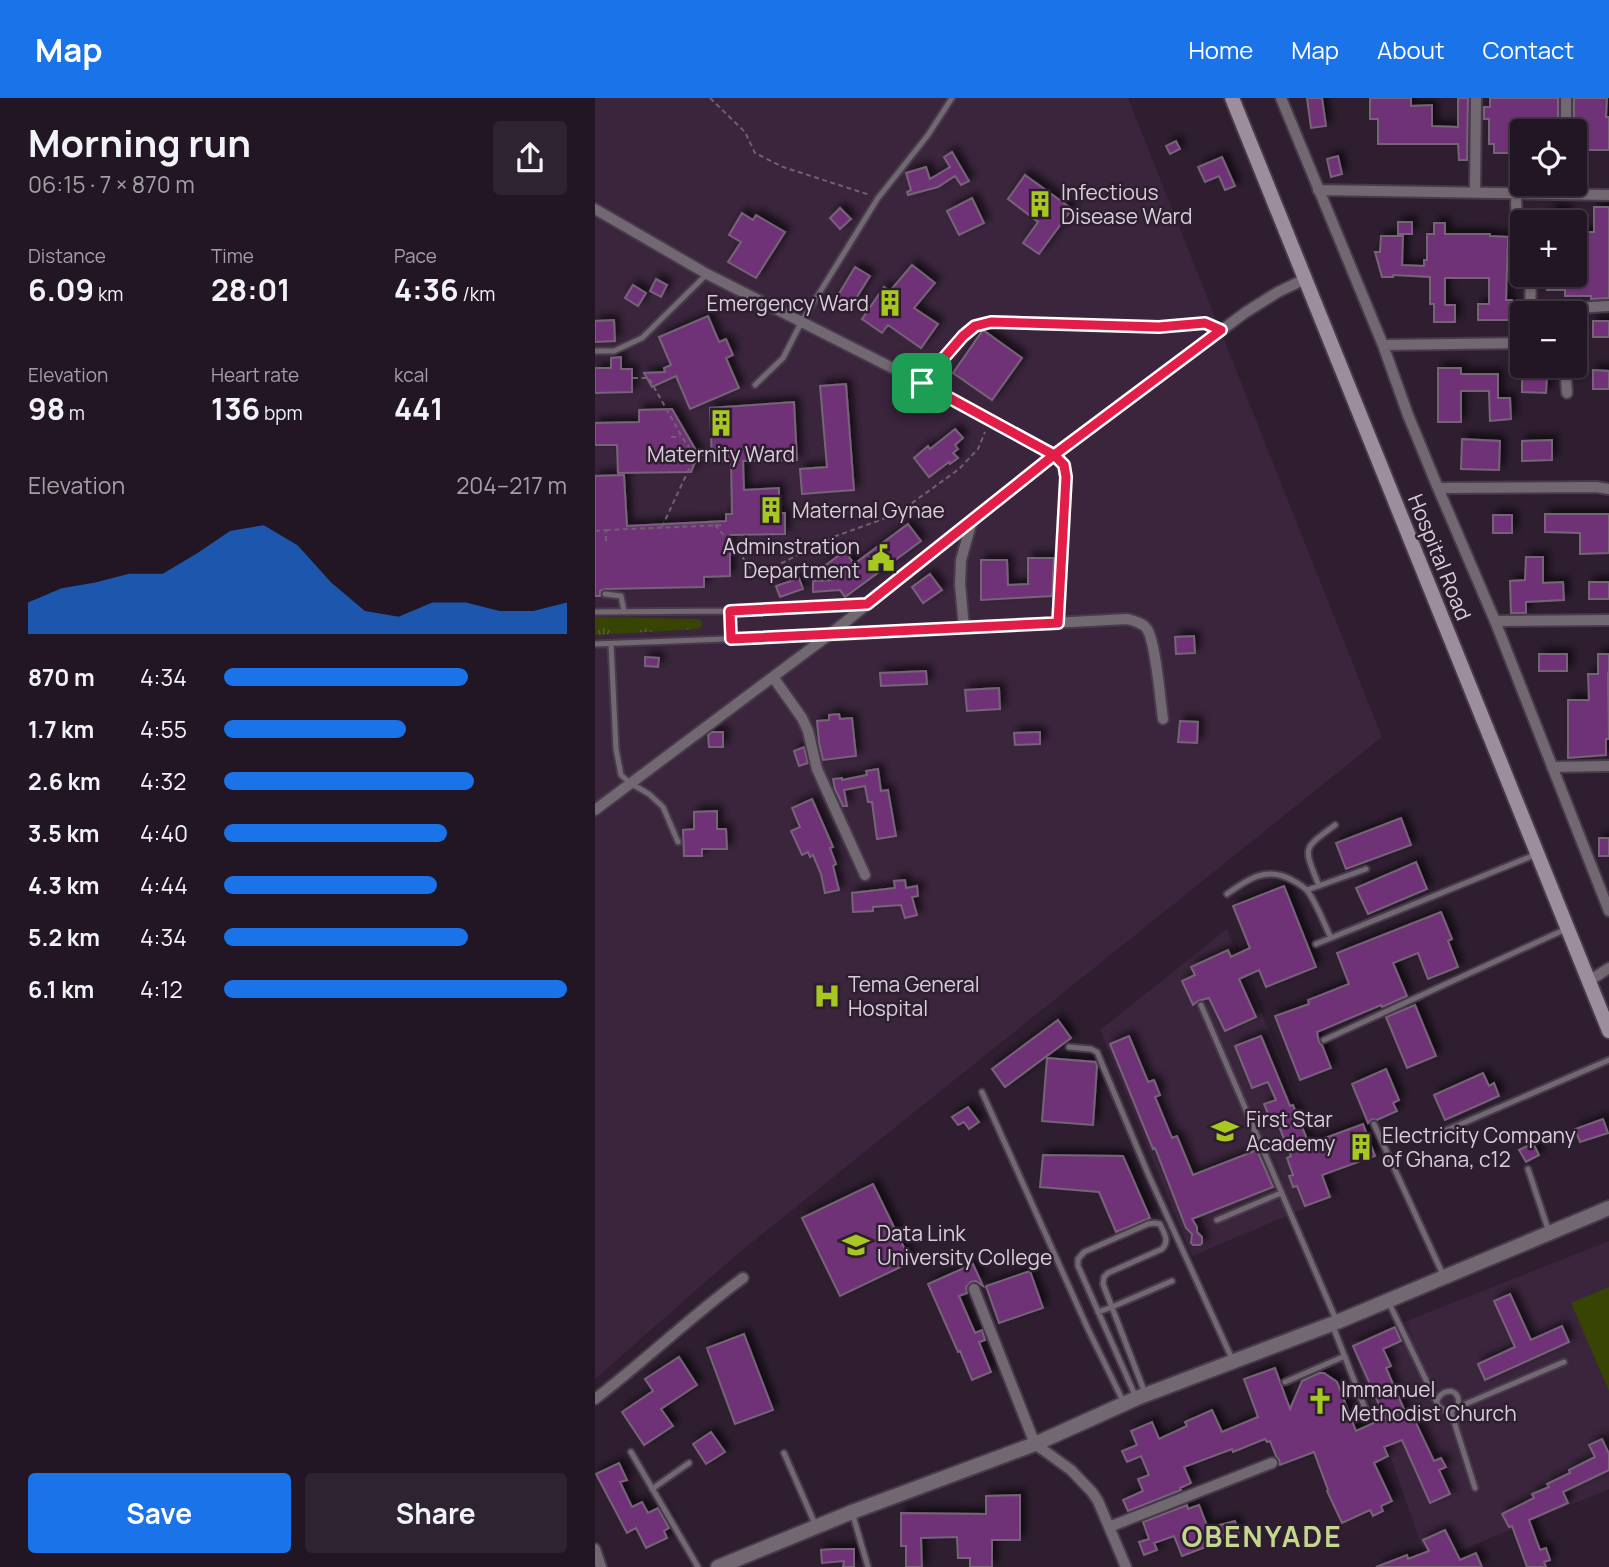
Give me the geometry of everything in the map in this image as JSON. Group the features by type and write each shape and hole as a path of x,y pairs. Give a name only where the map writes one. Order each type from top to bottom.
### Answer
{"main road":[{"name":"Hospital Road","path":"1232,98 1609,1031"}],"street":[{"path":"1281,98 1608,905"},
{"path":"1475,192 1476,98"},
{"path":"1566,98 1566,119"},
{"path":"1318,190 1510,193"},
{"path":"1587,195 1609,195"},
{"path":"595,209 707,274 922,383 1054,455 1064,465 1066,477 1058,623"},
{"path":"595,810 829,635 1054,455 1245,312 1305,279"},
{"path":"1587,307 1609,306"},
{"path":"1383,345 1510,344"},
{"path":"1566,378 1567,393"},
{"path":"1438,488 1609,489"},
{"path":"964,628 961,560 972,521"},
{"path":"829,635 1128,619 1147,628 1152,642 1163,719"},
{"path":"1495,621 1609,620"},
{"path":"773,677 802,718 817,769 865,875"},
{"path":"1552,767 1609,766"},
{"path":"1589,981 1609,968"},
{"path":"718,1567 852,1512 1035,1444 1136,1399 1334,1323 1609,1208"},
{"path":"595,1399 715,1298 743,1279"},
{"path":"974,1289 1035,1444 1071,1471 1092,1492 1126,1567"},
{"path":"1109,1527 1272,1463"},
{"path":"595,1549 601,1567"}],"lane":[{"path":"755,385 783,358 802,321 878,198 928,135 952,98"},
{"path":"595,351 614,351 642,338 707,274"},
{"path":"922,383 963,336 975,326 991,322 1159,327 1205,323 1221,330"},
{"path":"605,594 621,596 624,611"},
{"path":"595,612 730,611 867,604"},
{"path":"730,611 731,639"},
{"path":"595,644 829,635"},
{"path":"611,644 616,749 621,775 663,807 678,842"},
{"path":"1319,886 1308,851 1310,844 1335,825"},
{"path":"1316,944 1537,854"},
{"path":"1307,890 1366,869"},
{"path":"1227,894 1243,882 1267,873 1284,876 1307,890 1331,938"},
{"path":"1324,1040 1568,929"},
{"path":"1201,1005 1334,1323 1368,1416"},
{"path":"1069,1047 1097,1052 1233,1362"},
{"path":"1447,1130 1609,1060"},
{"path":"982,1092 1088,1329 1136,1399"},
{"path":"1374,1124 1444,1277"},
{"path":"1528,1169 1549,1232"},
{"path":"1217,1220 1281,1194"},
{"path":"1154,1223 1160,1224 1167,1239 1166,1245 1108,1273 1103,1284 1112,1307 1136,1399 1078,1266 1078,1259 1084,1252 1154,1223"},
{"path":"1098,1311 1172,1281"},
{"path":"1388,1300 1439,1407 1444,1411 1454,1410 1564,1362"},
{"path":"1285,1382 1345,1356"},
{"path":"1437,1401 1439,1395 1445,1391 1457,1395 1458,1402 1454,1410 1475,1488"},
{"path":"631,1452 698,1567"},
{"path":"784,1453 817,1527"},
{"path":"652,1489 689,1463"},
{"path":"852,1512 868,1567"}],"path":[{"path":"710,98 745,132 755,153 783,167 878,198"},
{"path":"633,378 649,378 695,456"},
{"path":"715,525 756,576 837,536 897,514 959,469 978,449 990,420"},
{"path":"670,437 682,437"},
{"path":"673,456 711,455"},
{"path":"662,528 695,456"},
{"path":"595,531 725,525"},
{"path":"606,530 606,544"}],"shaded area":[{"name":"Tema General Hospital","path":"595,98 1128,98 1382,737 735,1256 595,1379"},
{"name":"First Star Academy","path":"1227,929 1334,1196 1192,1256 1100,1030"},
{"path":"1609,1241 1609,1489 1428,1564 1351,1343"}],"green space":[{"path":"595,617 698,619 702,621 702,626 698,629 595,635"},
{"path":"1609,1287 1609,1391 1571,1303"}],"building":[{"path":"1307,98 1322,98 1326,126 1311,128"},
{"path":"1370,98 1411,98 1411,106 1432,105 1432,126 1458,127 1458,98 1468,98 1467,160 1459,160 1458,144 1378,144 1378,119 1370,119"},
{"path":"1490,98 1558,98 1558,119 1510,119 1510,153 1494,153 1494,144 1489,144 1489,119 1484,119 1484,107 1490,107"},
{"path":"1574,98 1607,98 1609,150 1587,150 1587,119 1574,119"},
{"path":"1176,141 1180,149 1170,154 1166,146"},
{"path":"952,152 969,181 961,185 955,176 938,187 908,195 907,192 911,190 906,173 926,167 930,179 950,167 944,157"},
{"path":"1338,156 1342,174 1331,177 1327,159"},
{"path":"1222,157 1235,186 1225,190 1219,176 1205,182 1198,167"},
{"name":"Infectious Disease Ward","path":"1025,175 1072,209 1039,254 1023,243 1038,222 1008,199"},
{"path":"972,198 984,223 959,235 947,211"},
{"path":"1594,207 1609,207 1609,298 1565,296 1565,290 1547,290 1547,287 1587,287 1587,232 1594,232"},
{"path":"840,208 851,219 840,229 830,218"},
{"path":"742,213 753,220 756,215 785,232 756,278 728,262 741,242 729,235"},
{"path":"1398,222 1412,222 1412,234 1398,234"},
{"path":"1434,223 1445,223 1445,234 1490,234 1508,237 1506,300 1512,300 1510,320 1478,320 1478,304 1489,304 1489,278 1445,278 1445,305 1455,305 1455,322 1434,322 1434,304 1430,304 1430,277 1382,277 1375,252 1380,252 1381,236 1403,236 1402,265 1424,266 1424,260 1427,260 1427,234 1434,234"},
{"name":"Emergency Ward","path":"912,265 935,283 914,308 938,324 921,348 888,325 882,333 862,319 884,287 890,291"},
{"path":"855,267 870,276 848,311 834,302"},
{"path":"656,279 667,285 661,297 650,291"},
{"path":"633,285 646,293 638,306 625,298"},
{"path":"708,316 719,342 726,339 733,355 726,358 739,388 690,409 676,376 652,387 644,373 665,372 664,368 671,365 659,337"},
{"path":"614,320 615,341 595,342 595,321"},
{"path":"1593,321 1609,321 1609,337 1593,337"},
{"path":"983,330 1022,358 992,400 953,373"},
{"path":"621,357 621,369 632,369 632,392 595,393 595,368 611,368 611,358"},
{"path":"1438,368 1461,368 1461,374 1498,374 1498,398 1510,398 1511,419 1490,421 1489,391 1461,391 1461,422 1438,422"},
{"path":"1593,370 1609,371 1609,389 1593,389"},
{"path":"1522,378 1547,378 1546,393 1522,392"},
{"path":"846,384 854,490 802,494 800,469 827,467 820,386"},
{"path":"794,402 797,460 743,461 744,490 779,488 779,513 785,513 785,534 730,535 730,576 704,577 704,587 605,589 600,591 600,596 595,596 595,476 624,475 627,526 726,521 726,514 732,514 731,461 712,462 710,408"},
{"path":"672,409 701,459 696,460 691,472 618,473 617,445 595,445 595,423 639,422 639,410"},
{"path":"955,429 963,438 955,445 958,449 953,453 958,458 929,477 914,458"},
{"path":"1462,439 1500,441 1499,470 1461,469"},
{"path":"1552,440 1552,460 1522,461 1522,441"},
{"path":"1545,514 1609,514 1609,553 1580,554 1580,533 1545,532"},
{"path":"1493,515 1512,515 1512,533 1493,533"},
{"name":"Adminstration Department","path":"908,524 921,541 845,597 840,590 813,592 813,581 833,580 823,567 845,551 854,564"},
{"path":"1526,557 1543,557 1543,583 1563,582 1564,600 1526,602 1526,613 1511,613 1510,581 1525,580"},
{"path":"1028,558 1054,558 1052,596 981,600 981,560 1007,560 1008,585 1028,584"},
{"path":"930,574 942,590 923,603 912,587"},
{"path":"799,578 803,589 780,597 776,586"},
{"path":"1589,582 1609,582 1609,599 1589,599"},
{"path":"1194,636 1195,653 1176,654 1175,637"},
{"path":"1539,654 1567,654 1567,671 1539,671"},
{"path":"1598,654 1609,654 1609,739 1606,739 1606,755 1568,758 1568,700 1589,700 1588,674 1598,674"},
{"path":"645,657 659,658 658,667 645,666"},
{"path":"926,671 927,684 881,686 880,673"},
{"path":"999,688 1000,709 967,711 965,690"},
{"path":"839,714 840,719 852,718 856,756 823,760 817,721 829,720 829,715"},
{"path":"1180,721 1198,722 1197,743 1178,742"},
{"path":"712,732 723,732 723,747 709,747 708,735"},
{"path":"1040,732 1040,744 1015,745 1014,733"},
{"path":"804,747 808,763 799,766 794,751"},
{"path":"878,769 881,791 888,790 896,836 877,839 872,802 868,802 865,786 844,790 847,806 843,806 833,779 867,775 866,771"},
{"path":"812,799 833,847 830,848 836,864 833,866 839,890 825,893 813,855 810,857 808,852 802,855 791,831 800,827 792,808"},
{"path":"717,811 717,829 726,829 727,849 702,849 702,856 684,856 683,830 694,829 694,812"},
{"path":"1401,818 1411,845 1346,869 1336,843"},
{"path":"1599,838 1609,838 1609,856 1599,856"},
{"path":"1416,862 1427,889 1368,914 1356,888"},
{"path":"905,880 906,888 917,886 918,896 912,897 917,915 905,918 901,905 853,912 852,893 895,888 894,881"},
{"path":"1284,886 1316,967 1266,987 1259,970 1239,979 1256,1017 1225,1031 1209,998 1193,1005 1182,981 1195,975 1191,967 1228,950 1231,957 1250,948 1233,906"},
{"path":"1441,912 1452,939 1448,941 1458,967 1428,979 1418,953 1393,963 1407,996 1317,1032 1331,1068 1300,1080 1275,1016 1309,1004 1308,1000 1349,984 1337,953"},
{"path":"1415,1005 1436,1056 1407,1068 1386,1017"},
{"path":"1058,1020 1071,1038 1005,1087 992,1069"},
{"path":"1129,1036 1148,1082 1154,1080 1160,1095 1155,1097 1172,1138 1177,1136 1193,1175 1257,1150 1273,1187 1192,1219 1202,1237 1200,1245 1191,1243 1192,1234 1186,1228 1110,1044"},
{"path":"1261,1036 1309,1144 1363,1124 1375,1156 1322,1175 1330,1197 1305,1206 1297,1186 1293,1187 1289,1176 1293,1175 1287,1158 1291,1156 1274,1114 1269,1116 1264,1104 1276,1100 1268,1082 1252,1088 1235,1046"},
{"path":"1047,1058 1096,1062 1093,1125 1042,1121"},
{"path":"1386,1069 1399,1100 1393,1103 1397,1111 1377,1120 1372,1119 1368,1123 1352,1084"},
{"path":"1483,1073 1489,1086 1494,1083 1499,1096 1445,1120 1434,1095"},
{"path":"968,1107 979,1122 969,1129 964,1122 958,1125 952,1117"},
{"path":"1603,1119 1608,1133 1580,1142 1575,1129"},
{"path":"1533,1143 1539,1155 1526,1162 1519,1150"},
{"path":"1043,1155 1123,1156 1150,1218 1116,1232 1099,1192 1040,1187"},
{"path":"873,1184 911,1262 840,1296 802,1218"},
{"path":"973,1264 983,1286 976,1281 971,1282 966,1287 967,1293 959,1296 975,1333 982,1330 985,1340 979,1342 991,1372 972,1380 928,1284"},
{"path":"1030,1271 1043,1308 999,1323 986,1286"},
{"path":"1510,1294 1531,1340 1562,1326 1569,1342 1485,1380 1478,1364 1515,1347 1494,1301"},
{"path":"1395,1327 1401,1341 1383,1349 1391,1366 1386,1368 1410,1423 1415,1421 1434,1461 1441,1458 1446,1467 1439,1470 1450,1494 1430,1503 1402,1440 1384,1447 1388,1456 1374,1463 1392,1501 1381,1506 1383,1511 1373,1516 1370,1510 1342,1523 1327,1491 1314,1452 1280,1465 1270,1441 1265,1439 1184,1467 1191,1483 1180,1488 1181,1490 1128,1511 1123,1500 1143,1491 1138,1479 1149,1475 1141,1456 1127,1462 1122,1451 1137,1445 1131,1431 1152,1422 1159,1439 1187,1426 1185,1422 1212,1410 1222,1432 1258,1417 1244,1379 1275,1368 1290,1409 1302,1381 1324,1373 1337,1382 1356,1431 1385,1418 1353,1346"},
{"path":"744,1334 773,1410 735,1424 707,1348"},
{"path":"679,1357 697,1385 661,1409 673,1426 644,1445 622,1412 653,1391 645,1379"},
{"path":"711,1432 725,1452 706,1464 693,1444"},
{"path":"1602,1439 1609,1454 1609,1470 1563,1492 1568,1503 1529,1520 1540,1550 1546,1548 1550,1560 1544,1562 1546,1567 1527,1567 1512,1526 1509,1527 1502,1514 1534,1498 1532,1494 1549,1487 1547,1484 1595,1457 1589,1445"},
{"path":"619,1463 627,1480 620,1482 632,1507 642,1502 648,1513 658,1508 669,1528 664,1531 667,1538 646,1548 636,1528 627,1533 596,1474"},
{"path":"1020,1495 1020,1540 992,1540 992,1567 970,1567 970,1558 958,1558 957,1537 921,1538 922,1567 906,1567 906,1546 901,1546 901,1513 986,1514 986,1496"},
{"path":"1187,1505 1188,1509 1199,1505 1208,1528 1235,1521 1239,1534 1213,1541 1214,1544 1182,1556 1174,1536 1154,1543 1157,1550 1144,1555 1139,1542 1149,1539 1143,1522"},
{"path":"1445,1530 1460,1560 1476,1553 1482,1567 1376,1567 1407,1555 1408,1559 1429,1551 1423,1540"},
{"path":"854,1549 854,1567 843,1567 844,1561 822,1563 821,1550"}],"place":[{"name":"Infectious Disease Ward","path":"1040,204"},
{"name":"Emergency Ward","path":"890,303"},
{"name":"Maternity Ward","path":"721,423"},
{"name":"Maternal Gynae","path":"771,510"},
{"name":"Adminstration Department","path":"881,558"},
{"name":"Tema General Hospital","path":"827,996"},
{"name":"First Star Academy","path":"1225,1131"},
{"name":"Electricity Company of Ghana, c12","path":"1361,1147"},
{"name":"Data Link University College","path":"856,1245"},
{"name":"Immanuel Methodist Church","path":"1320,1401"}],"district":[{"name":"OBENYADE","path":"1262,1536"}],"route":[{"path":"922,383 963,336 975,326 991,322 1159,327 1205,323 1221,330 1054,455 1064,465 1066,477 1058,623 731,639 730,611 867,604 1054,455 922,383"}]}
